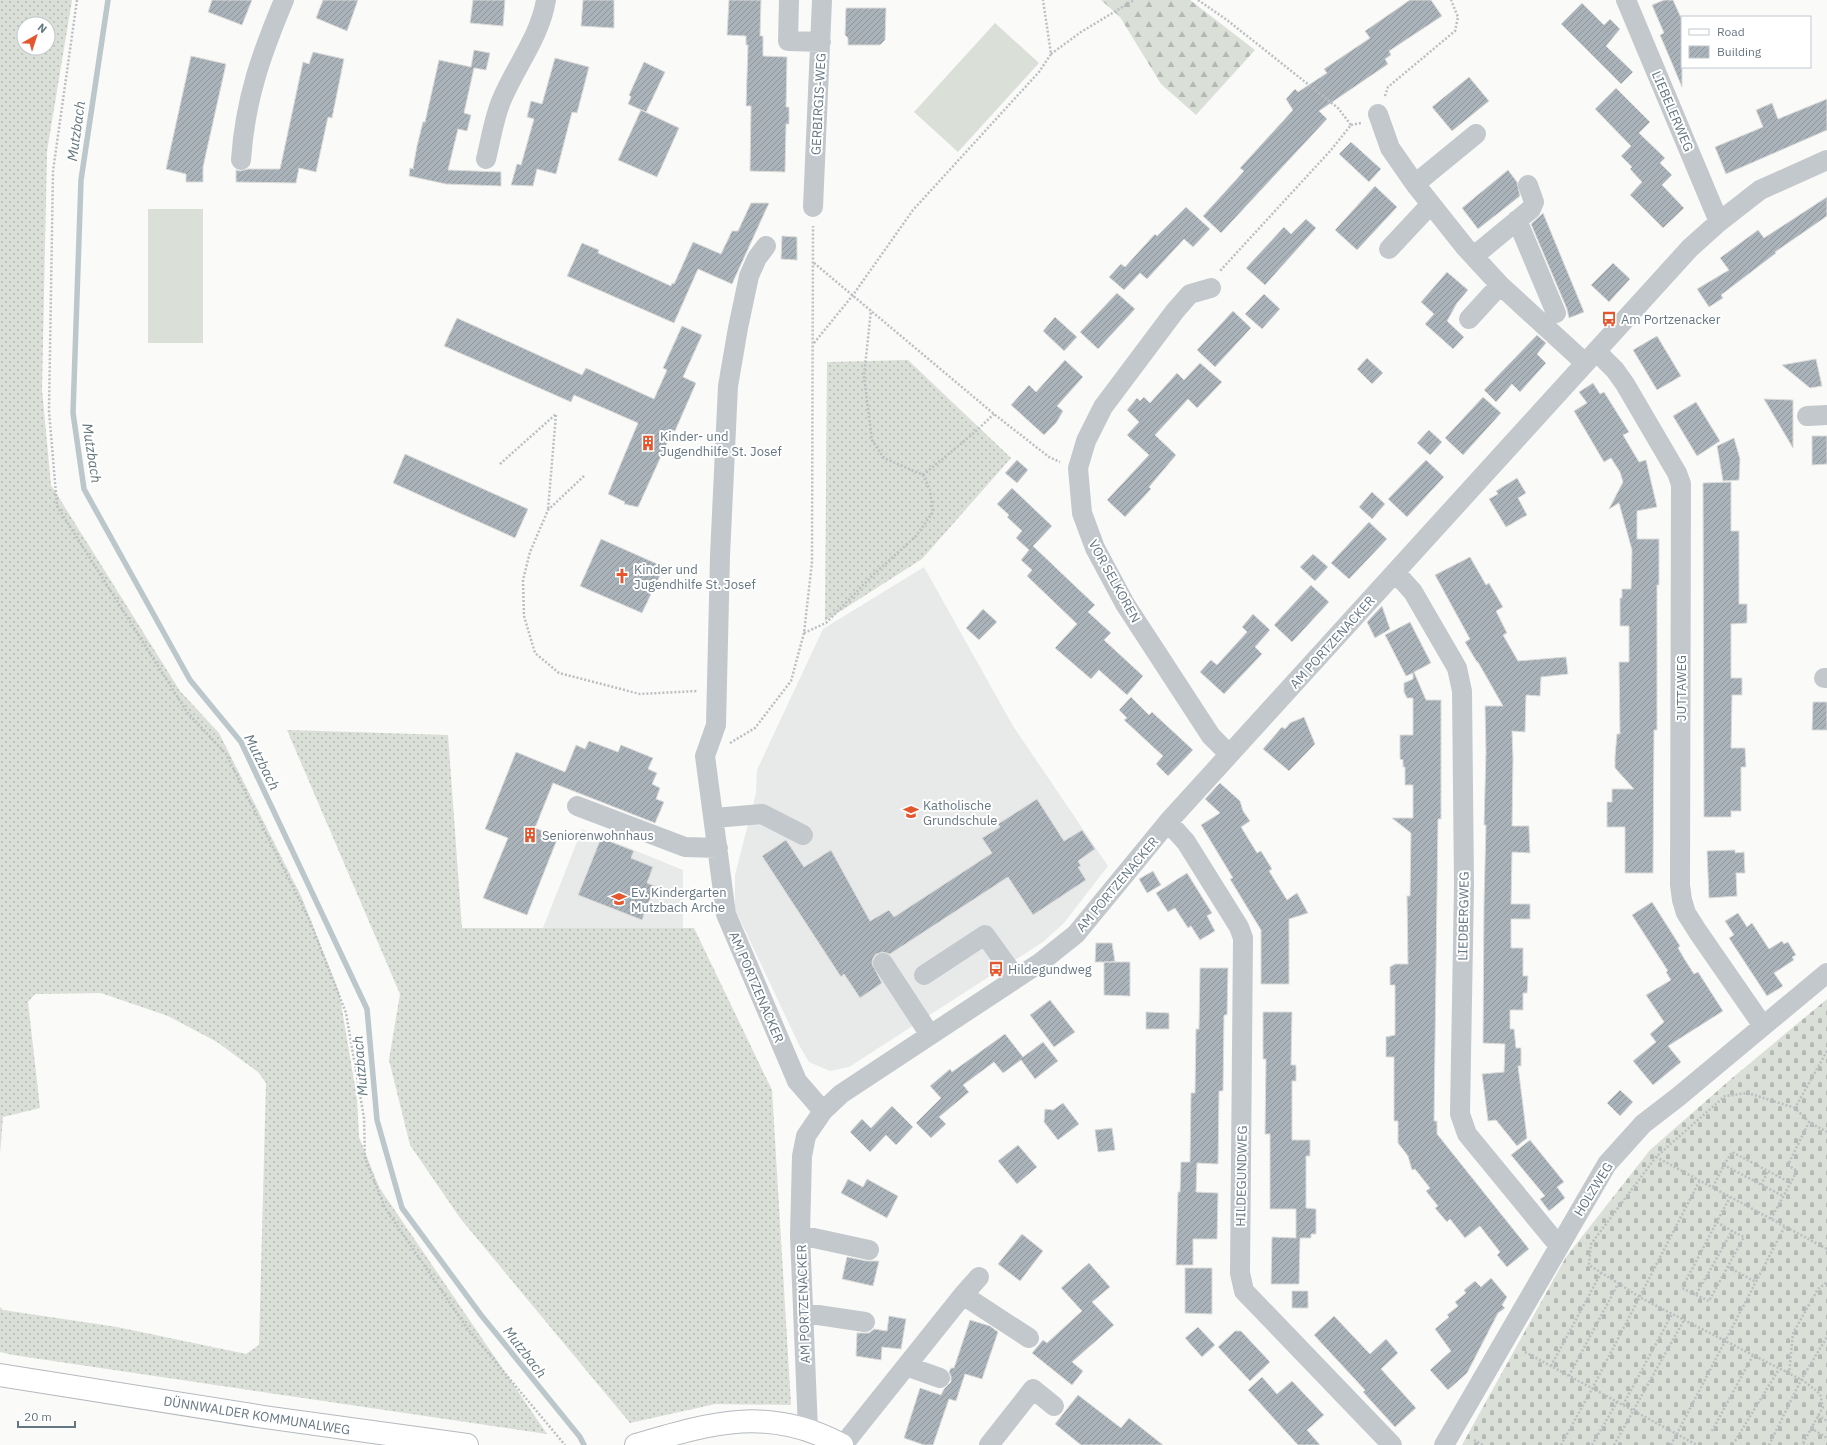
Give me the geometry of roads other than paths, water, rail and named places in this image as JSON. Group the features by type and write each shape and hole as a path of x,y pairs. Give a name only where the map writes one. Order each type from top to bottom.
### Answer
{"main road":[{"name":"DÜNNWALDER KOMMUNALWEG","path":"0,1375 264,1417 467,1445"},
{"path":"636,1445 712,1424 744,1420 778,1423 808,1430 826,1436 842,1445"}],"street":[{"path":"241,160 243,128 248,104 267,41 284,0"},
{"path":"486,159 502,100 529,48 544,12 546,0"},
{"path":"789,0 788,41 821,42"},
{"name":"GERBIRGIS-WEG","path":"813,207 822,0"},
{"name":"LIEBELERWEG","path":"1626,0 1719,222"},
{"name":"JUTTAWEG","path":"1378,114 1390,148 1415,184 1474,256 1500,285 1591,357 1615,370 1625,384 1677,473 1681,484 1680,886 1682,900 1686,913 1698,932 1763,1026"},
{"path":"1415,184 1476,134"},
{"name":"AM PORTZENACKER","path":"808,1430 800,1235 802,1156 806,1136 823,1111 841,1094 1054,953 1076,934 1168,822 1690,248 1719,222 1760,190 1827,160"},
{"path":"1474,256 1533,206 1533,199 1528,185"},
{"path":"1389,249 1431,204"},
{"path":"1517,220 1556,313"},
{"name":"AM PORTZENACKER","path":"766,246 757,258 749,276 728,386 720,556 716,725 705,756 726,914 797,1082 823,1111"},
{"path":"1469,319 1500,285"},
{"name":"VOR SELKOREN","path":"1210,288 1190,294 1180,305 1103,407 1086,441 1078,468 1082,513 1095,548 1129,610 1211,736 1229,754"},
{"path":"1808,416 1827,415"},
{"name":"LIEDBERGWEG","path":"1395,572 1413,592 1457,668 1462,691 1464,885 1460,1114 1467,1134 1559,1246"},
{"path":"577,806 685,847 718,848"},
{"path":"714,818 762,814 803,835"},
{"name":"HILDEGUNDWEG","path":"1168,822 1186,842 1239,927 1243,938 1240,1273 1244,1291 1392,1445"},
{"path":"924,975 985,935 1016,978"},
{"path":"883,963 930,1034"},
{"name":"HOLZWEG","path":"1444,1445 1607,1164 1643,1124 1678,1098 1827,973"},
{"path":"800,1235 869,1250"},
{"path":"842,1445 979,1277"},
{"path":"963,1295 1029,1338"},
{"path":"803,1314 818,1314 865,1322"},
{"path":"906,1366 940,1378"},
{"path":"988,1445 1033,1389 1054,1406"}],"waterway":[{"name":"Mutzbach","path":"108,0 81,180 73,413 84,489 190,680 241,742 367,1009 377,1120 402,1208 481,1315 580,1437 584,1445"}],"place":[{"name":"Am Portzenacker","path":"1609,319"},
{"name":"Kinder- und Jugendhilfe St. Josef","path":"648,443"},
{"name":"Kinder und Jugendhilfe St. Josef","path":"622,576"},
{"name":"Katholische Grundschule","path":"911,812"},
{"name":"Seniorenwohnhaus","path":"530,835"},
{"name":"Ev. Kindergarten Mutzbach Arche","path":"619,899"},
{"name":"Hildegundweg","path":"996,969"}]}
